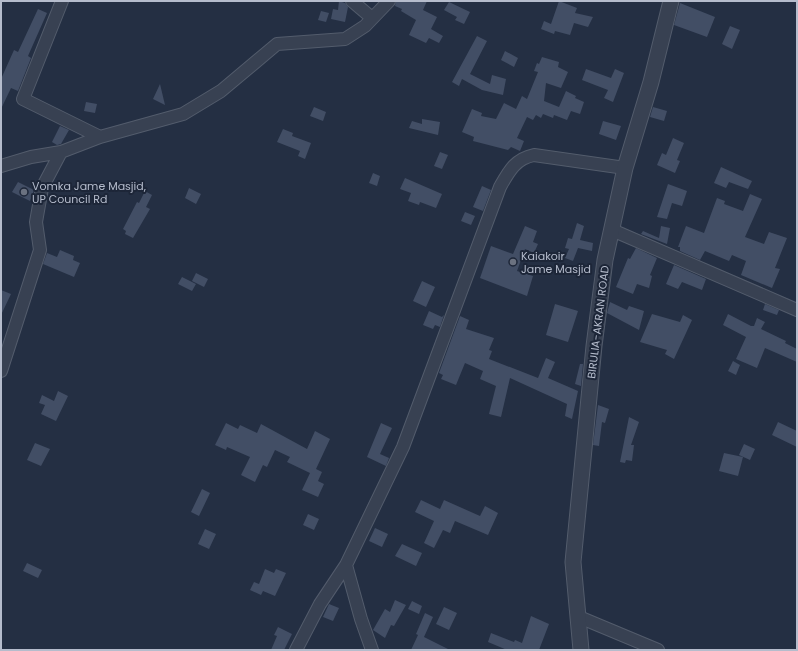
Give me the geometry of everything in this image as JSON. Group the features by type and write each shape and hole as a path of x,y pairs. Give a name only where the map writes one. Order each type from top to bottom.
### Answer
{"street":[{"path":"62,1 23,99 100,137"},
{"path":"352,1 372,18"},
{"path":"1,166 31,157 61,152 100,137 183,114 221,91 277,44 345,39 365,26 389,1"},
{"name":"BIRULIA-AKRAN ROAD","path":"581,650 573,562 594,346 605,260 625,168 651,82 671,1"},
{"path":"1,371 40,250 36,222 42,188 61,152"},
{"path":"296,650 320,604 346,565 403,447 500,188 509,170 525,157 534,155 625,168"},
{"path":"612,230 797,310"},
{"path":"346,565 361,619 372,650"},
{"path":"579,617 658,650"}],"building":[{"path":"339,1 345,3 348,7 345,22 331,19 333,9 338,10"},
{"path":"396,1 427,1 423,10 437,17 431,29 443,36 439,43 429,38 426,43 409,35 416,20 401,11 402,9 395,6"},
{"path":"559,1 577,8 575,13 593,17 588,27 574,23 570,35 555,31 554,34 541,29 544,21 551,24"},
{"path":"449,2 470,12 464,24 455,20 457,17 444,10"},
{"path":"680,3 715,17 707,37 674,25"},
{"path":"38,9 47,13 28,56 31,58 18,91 11,88 1,109 1,79 14,50 18,52"},
{"path":"321,11 329,13 326,22 318,20"},
{"path":"730,26 740,30 732,49 722,44"},
{"path":"477,36 487,41 470,74 490,84 492,75 506,79 503,95 482,90 462,79 459,86 452,82"},
{"path":"505,51 518,58 514,67 501,60"},
{"path":"542,57 559,62 558,67 568,72 561,88 546,83 544,101 559,107 566,91 576,96 575,98 584,102 580,114 571,111 567,120 554,115 553,118 543,114 541,118 536,115 533,120 527,117 517,138 524,141 520,151 511,147 508,150 473,141 474,137 462,132 472,109 482,113 481,116 496,119 504,103 516,109 522,96 527,99 538,72 534,71 537,63 539,64"},
{"path":"586,69 611,78 615,69 624,73 613,102 604,98 608,90 582,80"},
{"path":"160,84 165,105 153,99"},
{"path":"86,102 97,104 95,113 84,111"},
{"path":"314,107 326,112 323,121 310,116"},
{"path":"653,107 667,111 664,121 650,117"},
{"path":"422,119 440,122 438,135 409,128 412,121 422,124"},
{"path":"603,121 621,126 616,140 599,134"},
{"path":"60,126 69,130 61,144 57,145 52,142"},
{"path":"283,129 293,133 292,136 311,143 305,159 298,156 300,151 277,142"},
{"path":"673,138 684,143 677,160 680,161 675,173 657,165 662,153 666,155"},
{"path":"440,152 448,155 442,169 434,166"},
{"path":"721,167 752,181 748,189 729,182 726,188 714,183"},
{"path":"373,173 380,176 377,186 369,183"},
{"path":"405,178 442,194 436,208 420,202 419,205 408,201 411,193 400,189"},
{"name":"Vomka Jame Masjid, UP Council Rd","path":"18,182 34,190 30,201 12,192"},
{"path":"668,184 687,191 682,206 672,203 667,219 657,217"},
{"path":"482,186 491,190 483,211 473,207"},
{"path":"189,188 201,194 196,204 185,198"},
{"path":"145,191 152,195 146,207 150,209 133,238 125,234 126,231 123,229 137,202 139,203"},
{"path":"750,194 762,199 745,237 764,244 769,232 787,238 775,268 780,269 772,288 741,275 746,261 732,255 729,261 705,251 700,260 680,251 680,247 678,247 686,226 704,233 717,198 725,201 724,204 743,211"},
{"path":"465,212 475,216 471,225 461,221"},
{"path":"577,223 584,226 580,240 593,243 592,251 578,248 573,261 565,258 569,249 565,248 568,238 572,239"},
{"path":"525,226 537,231 533,242 538,244 534,253 525,249 517,271 533,276 527,296 480,278 491,246 513,254"},
{"path":"661,226 670,228 667,244 641,234 643,231 659,238"},
{"path":"636,248 657,258 650,275 652,276 649,288 637,284 633,294 616,287 628,258 630,259"},
{"path":"60,250 74,256 73,260 80,263 74,277 43,264 47,253 57,257"},
{"path":"674,265 706,279 702,290 682,282 678,289 666,284"},
{"path":"196,273 208,279 204,287 192,281"},
{"path":"182,277 196,284 192,291 178,284"},
{"path":"422,281 435,287 426,307 413,301"},
{"path":"1,290 11,294 1,315"},
{"path":"610,302 627,310 629,306 644,311 639,330 607,313"},
{"path":"555,304 578,311 568,342 546,335"},
{"path":"765,304 779,310 777,315 763,310"},
{"path":"429,311 442,317 444,315 440,327 435,325 433,329 423,325"},
{"path":"652,314 680,322 683,315 692,320 674,359 665,354 667,350 640,342"},
{"path":"728,314 751,326 754,326 757,318 765,322 761,329 786,341 785,343 797,349 797,362 765,348 757,368 736,359 746,337 723,325"},
{"path":"460,316 469,320 466,329 494,338 489,350 492,351 489,359 538,378 546,358 555,362 548,378 578,391 572,419 565,416 567,404 510,378 501,417 489,414 496,386 480,379 483,371 465,363 456,385 441,379 443,375 439,373"},
{"path":"733,361 740,365 736,375 728,371"},
{"path":"580,364 583,364 581,386 575,384"},
{"path":"58,391 68,396 56,421 41,414 45,405 39,403 42,395 54,401"},
{"path":"598,405 609,409 605,423 602,422 599,446 593,445"},
{"path":"629,417 639,422 631,445 634,445 632,461 626,460 625,463 620,462"},
{"path":"778,422 797,431 797,447 772,435"},
{"path":"226,423 238,429 240,425 257,433 261,424 307,449 315,431 330,439 316,469 322,472 318,481 324,484 318,497 302,490 310,473 287,462 290,457 275,450 267,467 263,465 255,482 241,475 250,457 227,447 226,450 215,445"},
{"path":"381,423 392,428 380,454 389,458 386,466 367,457"},
{"path":"35,443 50,449 41,466 27,460"},
{"path":"744,444 755,449 750,460 739,455"},
{"path":"724,453 743,457 738,476 719,471"},
{"path":"202,489 210,493 199,516 191,512"},
{"path":"421,500 440,509 444,500 480,516 485,506 498,513 488,535 455,521 450,533 443,530 434,548 424,543 434,521 415,512"},
{"path":"308,514 319,519 314,530 303,525"},
{"path":"375,528 388,534 382,547 369,541"},
{"path":"205,529 216,534 209,549 198,544"},
{"path":"402,544 422,553 416,566 395,556"},
{"path":"27,563 42,570 38,578 23,571"},
{"path":"265,569 274,573 276,569 286,573 275,596 263,591 261,595 250,590 254,582 259,584"},
{"path":"395,600 406,605 394,626 391,625 385,638 373,630 385,609 390,612"},
{"path":"412,601 422,606 419,614 408,609"},
{"path":"329,604 339,608 333,621 323,617"},
{"path":"444,607 457,613 449,630 436,624"},
{"path":"425,613 433,617 424,637 450,650 411,650 418,635 416,634"},
{"path":"531,616 549,624 539,650 507,650 488,642 491,633 514,642 515,640 522,643"},
{"path":"278,627 292,634 284,650 271,650 277,636 274,635"}],"place":[{"name":"Vomka Jame Masjid, UP Council Rd","path":"24,192"},
{"name":"Kaiakoir Jame Masjid","path":"513,262"}]}
